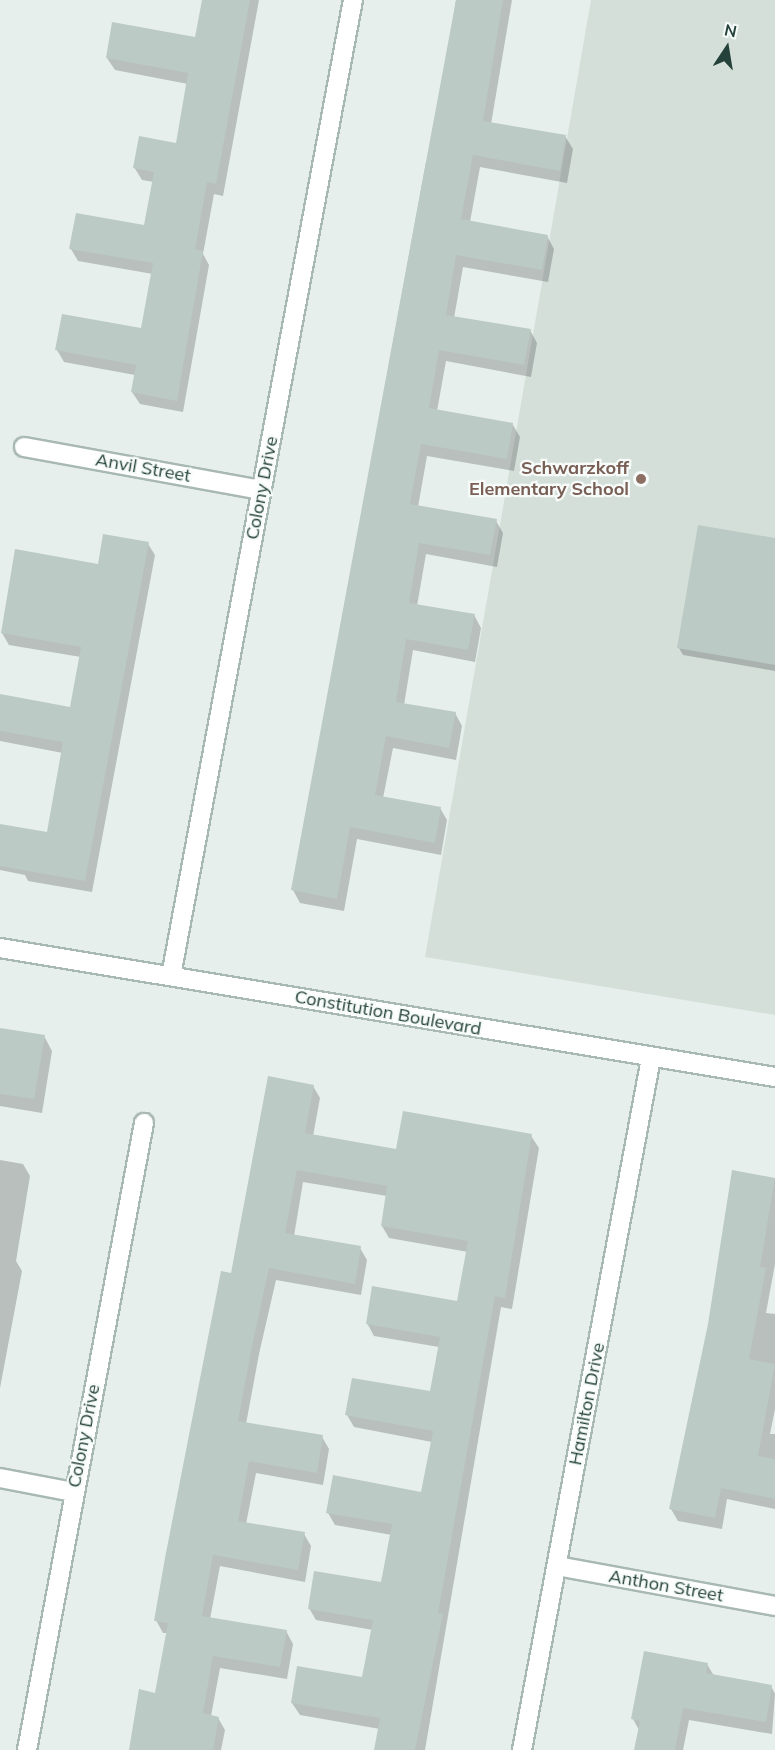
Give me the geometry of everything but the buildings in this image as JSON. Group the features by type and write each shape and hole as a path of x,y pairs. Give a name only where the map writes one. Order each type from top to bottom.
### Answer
{"street":[{"name":"Colony Drive","path":"171,976 353,0"},
{"name":"Anvil Street","path":"24,447 261,490"},
{"name":"Constitution Boulevard","path":"0,948 775,1077"},
{"name":"Hamilton Drive","path":"522,1750 651,1058"},
{"name":"Colony Drive","path":"27,1750 73,1492 144,1123"},
{"path":"0,1478 73,1492"},
{"name":"Anthon Street","path":"557,1566 775,1606"}],"shaded area":[{"name":"Schwarzkoff Elementary School","path":"591,0 775,0 775,1015 425,957"}],"place":[{"name":"Schwarzkoff Elementary School","path":"641,479"}]}
